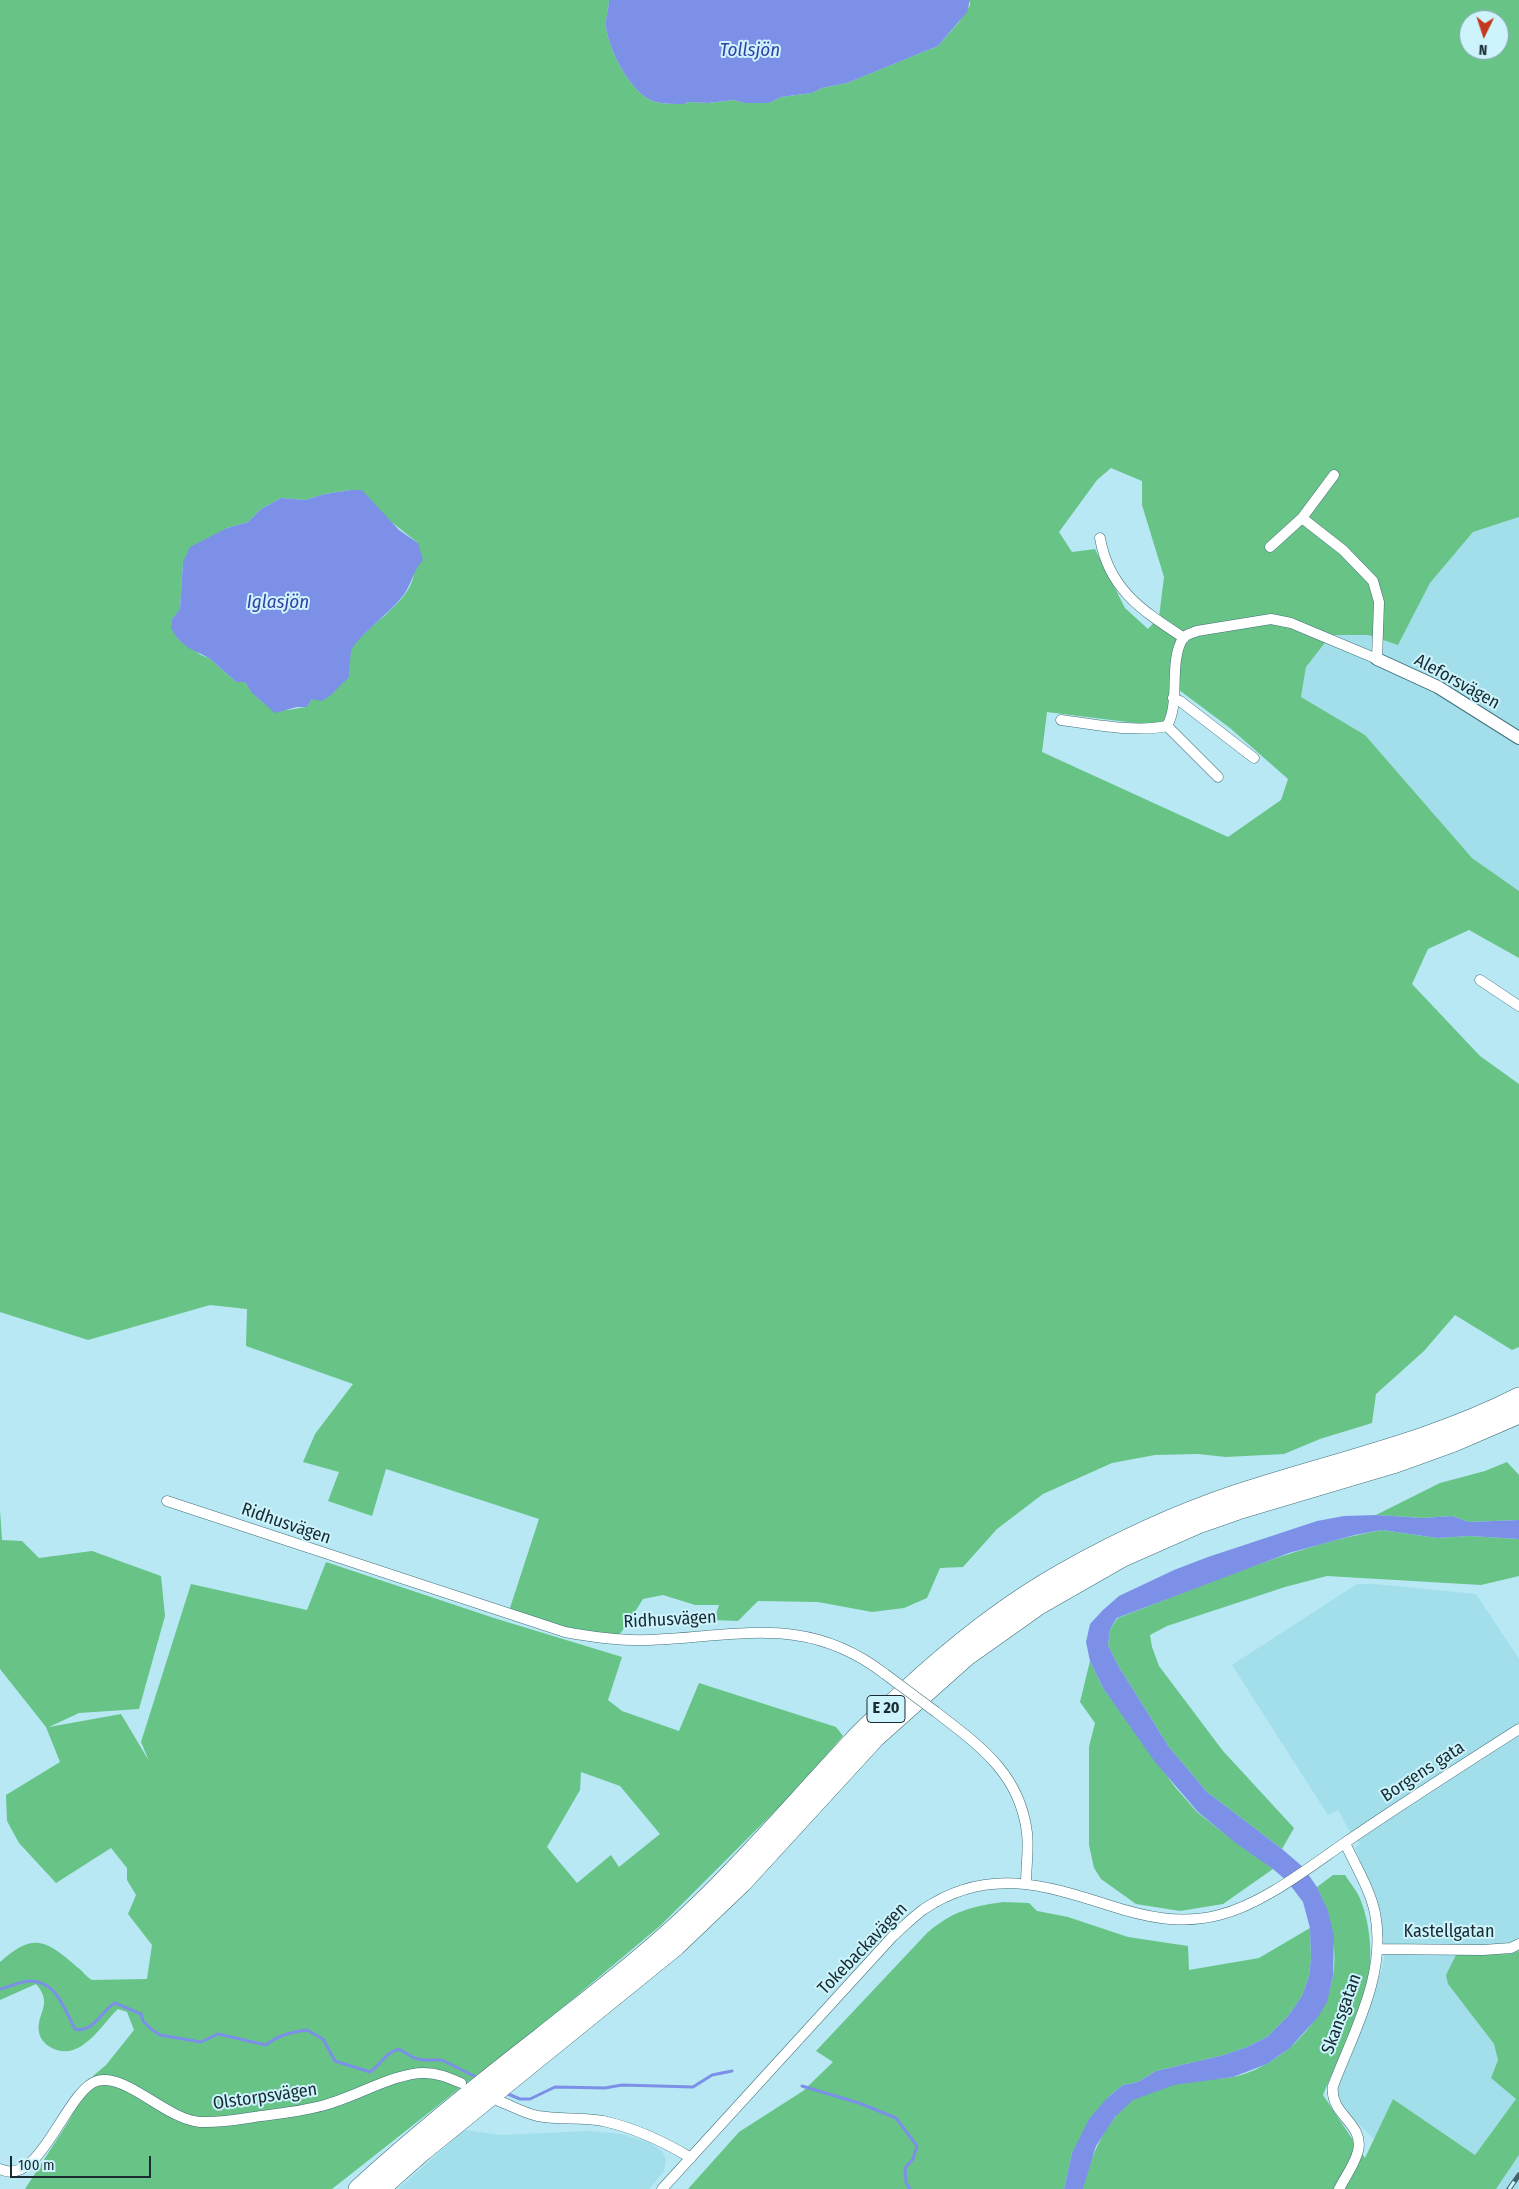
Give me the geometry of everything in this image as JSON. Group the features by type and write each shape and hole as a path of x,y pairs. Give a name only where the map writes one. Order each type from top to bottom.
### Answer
{"highway":[{"name":"E 20","path":"358,2189 463,2098 629,1967 669,1932 700,1904 770,1832 854,1739 939,1660 1000,1613 1063,1572 1154,1527 1235,1495 1388,1449 1440,1431 1519,1396"},
{"name":"E 20","path":"380,2189 423,2151 676,1946 742,1883 875,1738 967,1656 1039,1606 1123,1557 1198,1524 1285,1495 1428,1452 1519,1414"}],"street":[{"path":"1270,547 1302,518 1334,475"},
{"path":"1302,518 1343,550 1373,581 1379,602 1377,659"},
{"path":"1100,538 1108,568 1126,595 1184,638 1176,662 1173,710 1167,726"},
{"name":"Aleforsvägen","path":"1184,638 1197,631 1271,619 1291,623 1438,687 1519,738"},
{"path":"1173,698 1180,701 1254,758"},
{"path":"1061,720 1116,726 1158,728 1167,726"},
{"path":"1167,726 1218,777"},
{"path":"1480,980 1519,1006"},
{"name":"Ridhusvägen","path":"167,1501 565,1632 608,1639 647,1640 749,1632 800,1636 824,1641 850,1652 886,1674 994,1760 1017,1794 1024,1815 1028,1835 1026,1883"},
{"name":"Borgens gata","path":"1345,1843 1519,1728"},
{"name":"Tokebackavägen","path":"662,2189 893,1936 924,1910 955,1893 989,1884 1026,1883 1053,1888 1131,1913 1174,1920 1197,1919 1220,1915 1268,1893 1345,1843"},
{"name":"Skansgatan","path":"1339,2189 1356,2156 1359,2140 1354,2128 1335,2105 1332,2094 1333,2086 1356,2028 1374,1974 1378,1949 1372,1904 1345,1843"},
{"name":"Kastellgatan","path":"1378,1949 1483,1950 1511,1948 1519,1944"},
{"name":"Olstorpsvägen","path":"0,2170 4,2172 18,2171 29,2165 42,2152 81,2092 95,2082 110,2080 122,2083 178,2115 194,2121 213,2122 293,2112 327,2105 408,2074 443,2075 461,2083"},
{"path":"499,2101 526,2113 539,2116 583,2118 632,2129 666,2142 691,2158"}],"shaded area":[{"path":"1519,517 1519,891 1472,858 1365,735 1301,697 1306,667 1331,635 1368,635 1398,645 1430,583 1473,532"},
{"path":"1357,1584 1375,1584 1476,1594 1519,1659 1519,1951 1511,1954 1456,1955 1448,1984 1494,2044 1498,2060 1491,2078 1516,2099 1475,2155 1393,2099 1375,2140 1341,2107 1334,2089 1381,1972 1385,1953 1375,1900 1355,1848 1360,1844 1349,1830 1338,1810 1328,1815 1232,1665"},
{"path":"464,2130 501,2135 589,2131 621,2134 648,2142 662,2151 666,2159 664,2171 649,2189 398,2189"},
{"path":"1519,2155 1519,2189 1496,2189 1513,2164"}],"green space":[{"path":"0,0 609,0 606,24 608,37 617,60 630,82 647,98 656,102 684,104 688,102 708,103 734,100 744,103 769,103 781,97 812,93 822,88 847,83 938,46 959,22 970,5 970,0 1519,0 1519,517 1473,532 1430,583 1398,645 1368,635 1331,635 1306,667 1301,697 1365,735 1472,858 1519,891 1519,958 1469,930 1428,949 1412,984 1480,1056 1519,1084 1519,1347 1512,1350 1455,1315 1424,1351 1376,1394 1372,1423 1320,1439 1284,1454 1226,1457 1198,1454 1155,1455 1112,1463 1043,1494 997,1529 963,1567 940,1568 927,1598 904,1608 872,1612 818,1602 758,1601 738,1621 714,1620 719,1605 695,1605 663,1595 643,1599 618,1636 566,1627 509,1611 539,1519 386,1469 372,1516 328,1501 339,1472 303,1462 315,1434 353,1384 246,1346 247,1309 210,1305 88,1340 0,1312","holes":["1111,468 1142,481 1142,505 1164,577 1159,617 1148,629 1125,608 1095,549 1072,552 1059,532 1097,480","351,490 418,543 411,583 396,605 364,634 350,650 349,677 312,699 307,707 289,710 273,707 262,702 245,682 236,682 209,658 201,655 177,638 172,619 180,610 183,562 227,528 248,522 261,509 281,498 305,500 325,494","1179,690 1230,728 1288,779 1281,800 1228,837 1042,752 1047,712 1159,726 1176,718"]},
{"path":"1507,1462 1519,1475 1519,1520 1469,1522 1452,1516 1423,1518 1376,1515 1440,1483 1485,1471"},
{"path":"0,1510 2,1540 22,1541 39,1558 92,1551 161,1576 165,1616 139,1709 79,1713 49,1727 121,1714 149,1761 141,1742 191,1584 307,1610 326,1562 494,1618 622,1657 608,1700 622,1711 679,1731 699,1683 836,1727 843,1736 797,1789 661,1925 518,2045 469,2081 332,2189 25,2189 67,2124 93,2076 106,2065 134,2030 127,2012 118,2009 80,2047 71,2051 61,2051 50,2047 40,2037 39,2032 44,2003 41,1991 36,1984 0,2000 0,1962 22,1946 40,1943 57,1951 92,1980 147,1979 152,1945 128,1914 136,1895 127,1880 127,1868 111,1848 56,1883 19,1843 7,1821 6,1795 60,1762 46,1727 0,1669","holes":["581,1772 620,1786 660,1834 619,1867 611,1855 577,1883 547,1847 580,1790"]},
{"path":"1382,1530 1437,1538 1470,1536 1519,1539 1519,1576 1481,1585 1327,1576 1285,1587 1167,1626 1150,1635 1159,1666 1223,1751 1294,1828 1282,1849 1207,1792 1169,1747 1119,1667 1108,1645 1110,1629 1118,1618 1248,1568 1314,1546"},
{"path":"1090,1661 1103,1688 1175,1787 1197,1812 1273,1869 1223,1904 1180,1911 1136,1904 1101,1879 1094,1868 1089,1845 1089,1747 1095,1723 1080,1702"},
{"path":"1333,1875 1345,1875 1360,1898 1368,1930 1370,1971 1359,2009 1323,2095 1365,2158 1393,2099 1475,2155 1516,2099 1491,2078 1498,2060 1494,2044 1448,1984 1446,1975 1456,1955 1511,1954 1519,1951 1519,2155 1496,2189 1083,2189 1090,2164 1106,2130 1113,2119 1131,2101 1158,2088 1207,2079 1230,2078 1251,2072 1284,2052 1298,2040 1313,2022 1324,2004 1331,1986 1334,1967 1331,1928 1317,1887"},
{"path":"1003,1902 1029,1903 1037,1911 1068,1917 1128,1937 1188,1946 1189,1970 1259,1958 1310,1928 1311,1959 1309,1976 1302,1996 1288,2016 1267,2037 1247,2047 1224,2055 1156,2071 1138,2082 1123,2085 1108,2097 1072,2153 1064,2189 688,2189 739,2132 803,2091 833,2062 816,2051 927,1933 962,1911"}],"water":[{"name":"Tollsjön","path":"609,0 970,0 967,12 938,46 847,83 822,88 812,93 781,97 769,103 744,103 734,100 666,104 647,98 630,82 623,71 608,37 606,24"},
{"name":"Iglasjön","path":"362,490 399,530 418,543 423,560 416,569 402,597 362,636 351,650 349,677 322,701 312,699 307,707 297,707 275,713 252,693 245,682 236,682 209,658 187,647 177,638 171,628 172,619 180,609 183,562 190,547 227,528 248,522 261,509 281,498 305,500 325,494"},
{"path":"1376,1515 1423,1518 1452,1516 1469,1522 1519,1520 1519,1539 1470,1536 1437,1538 1382,1530 1355,1535 1289,1553 1117,1618 1110,1629 1108,1645 1119,1667 1169,1747 1207,1792 1303,1867 1317,1887 1328,1911 1334,1936 1333,1976 1327,2002 1318,2017 1290,2048 1267,2064 1233,2077 1174,2085 1133,2100 1115,2117 1096,2146 1083,2189 1064,2189 1072,2153 1089,2119 1108,2097 1123,2085 1138,2082 1156,2071 1224,2055 1247,2047 1267,2037 1288,2016 1302,1996 1309,1976 1311,1959 1310,1928 1303,1902 1287,1881 1273,1869 1237,1844 1198,1812 1155,1762 1103,1688 1090,1661 1086,1642 1090,1624 1119,1596 1174,1570 1208,1557 1317,1521 1344,1516"}],"waterway":[{"path":"0,1989 30,1981 39,1982 47,1986 59,1998 75,2029 81,2030 92,2025 115,2003 141,2014 143,2021 160,2035 201,2042 218,2034 266,2045 285,2034 307,2030 323,2039 335,2061 370,2072 386,2056 399,2049 414,2058 442,2060 474,2076"},
{"path":"508,2094 520,2099 530,2099 555,2087 605,2088 622,2085 693,2087 712,2075 732,2071"},
{"path":"802,2086 859,2103 896,2118 917,2146 913,2159 905,2168 906,2182 910,2189"}],"railway":[{"path":"1509,2189 1519,2175"}]}
